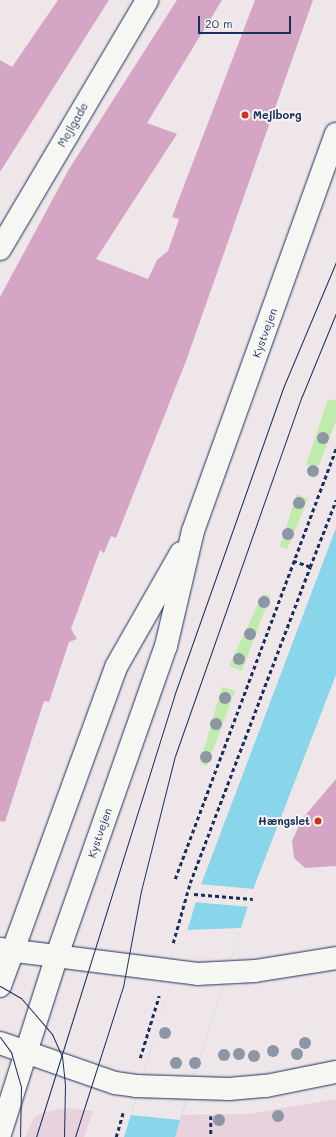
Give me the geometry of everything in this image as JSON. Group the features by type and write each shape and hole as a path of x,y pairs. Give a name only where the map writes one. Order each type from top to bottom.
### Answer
{"street":[{"name":"Mejlgade","path":"0,249 147,0"},
{"name":"Kystvejen","path":"0,1134 56,958 166,646 193,531 336,134"},
{"name":"Kystvejen","path":"0,986 6,950 116,667 193,531"},
{"path":"6,950 56,958 169,972 229,973 336,958"},
{"path":"0,1043 25,1054 134,1085 192,1090 266,1086 336,1072"}],"path":[{"path":"175,879 336,448"},
{"path":"116,1137 134,1085 169,972 175,931 190,883 336,500"},
{"path":"293,561 310,567"},
{"path":"194,894 254,899"}],"shaded area":[{"path":"336,1099 336,1137 175,1137 182,1115 248,1114"},
{"path":"65,1108 93,1111 84,1137 25,1137 34,1118 44,1112"}],"green space":[{"path":"328,399 336,401 336,421 319,465 306,465"},
{"path":"297,494 308,499 287,549 280,546"},
{"path":"263,594 270,596 242,671 229,666"},
{"path":"222,687 235,691 207,766 200,763"}],"water":[{"path":"336,528 336,675 254,887 175,1137 124,1137 202,882"}],"pier":[{"path":"199,884 254,889 250,907 193,902"},
{"path":"241,928 180,1120 131,1115 187,930"}],"building":[{"path":"58,0 109,0 0,172 0,60 12,67"},
{"path":"177,0 222,0 147,123 177,134 96,259 148,279 157,260 168,251 179,219 172,217 255,0 313,0 186,361 116,538 111,536 104,553 100,550 71,629 77,639 69,642 49,702 44,701 5,822 0,821 0,297 69,169"},
{"name":"Hængslet","path":"336,779 336,866 305,868 294,858 292,841 302,819"}],"tram line":[{"path":"36,1137 174,696 283,388 336,262"},
{"path":"75,1137 123,987 141,891 175,756 302,396 336,313"},
{"path":"0,986 21,998 52,1034 62,1056 65,1085 64,1137"},
{"path":"0,1037 11,1052 21,1087 20,1137"}],"place":[{"name":"Mejlborg","path":"245,115"},
{"name":"Hængslet","path":"318,821"}]}
